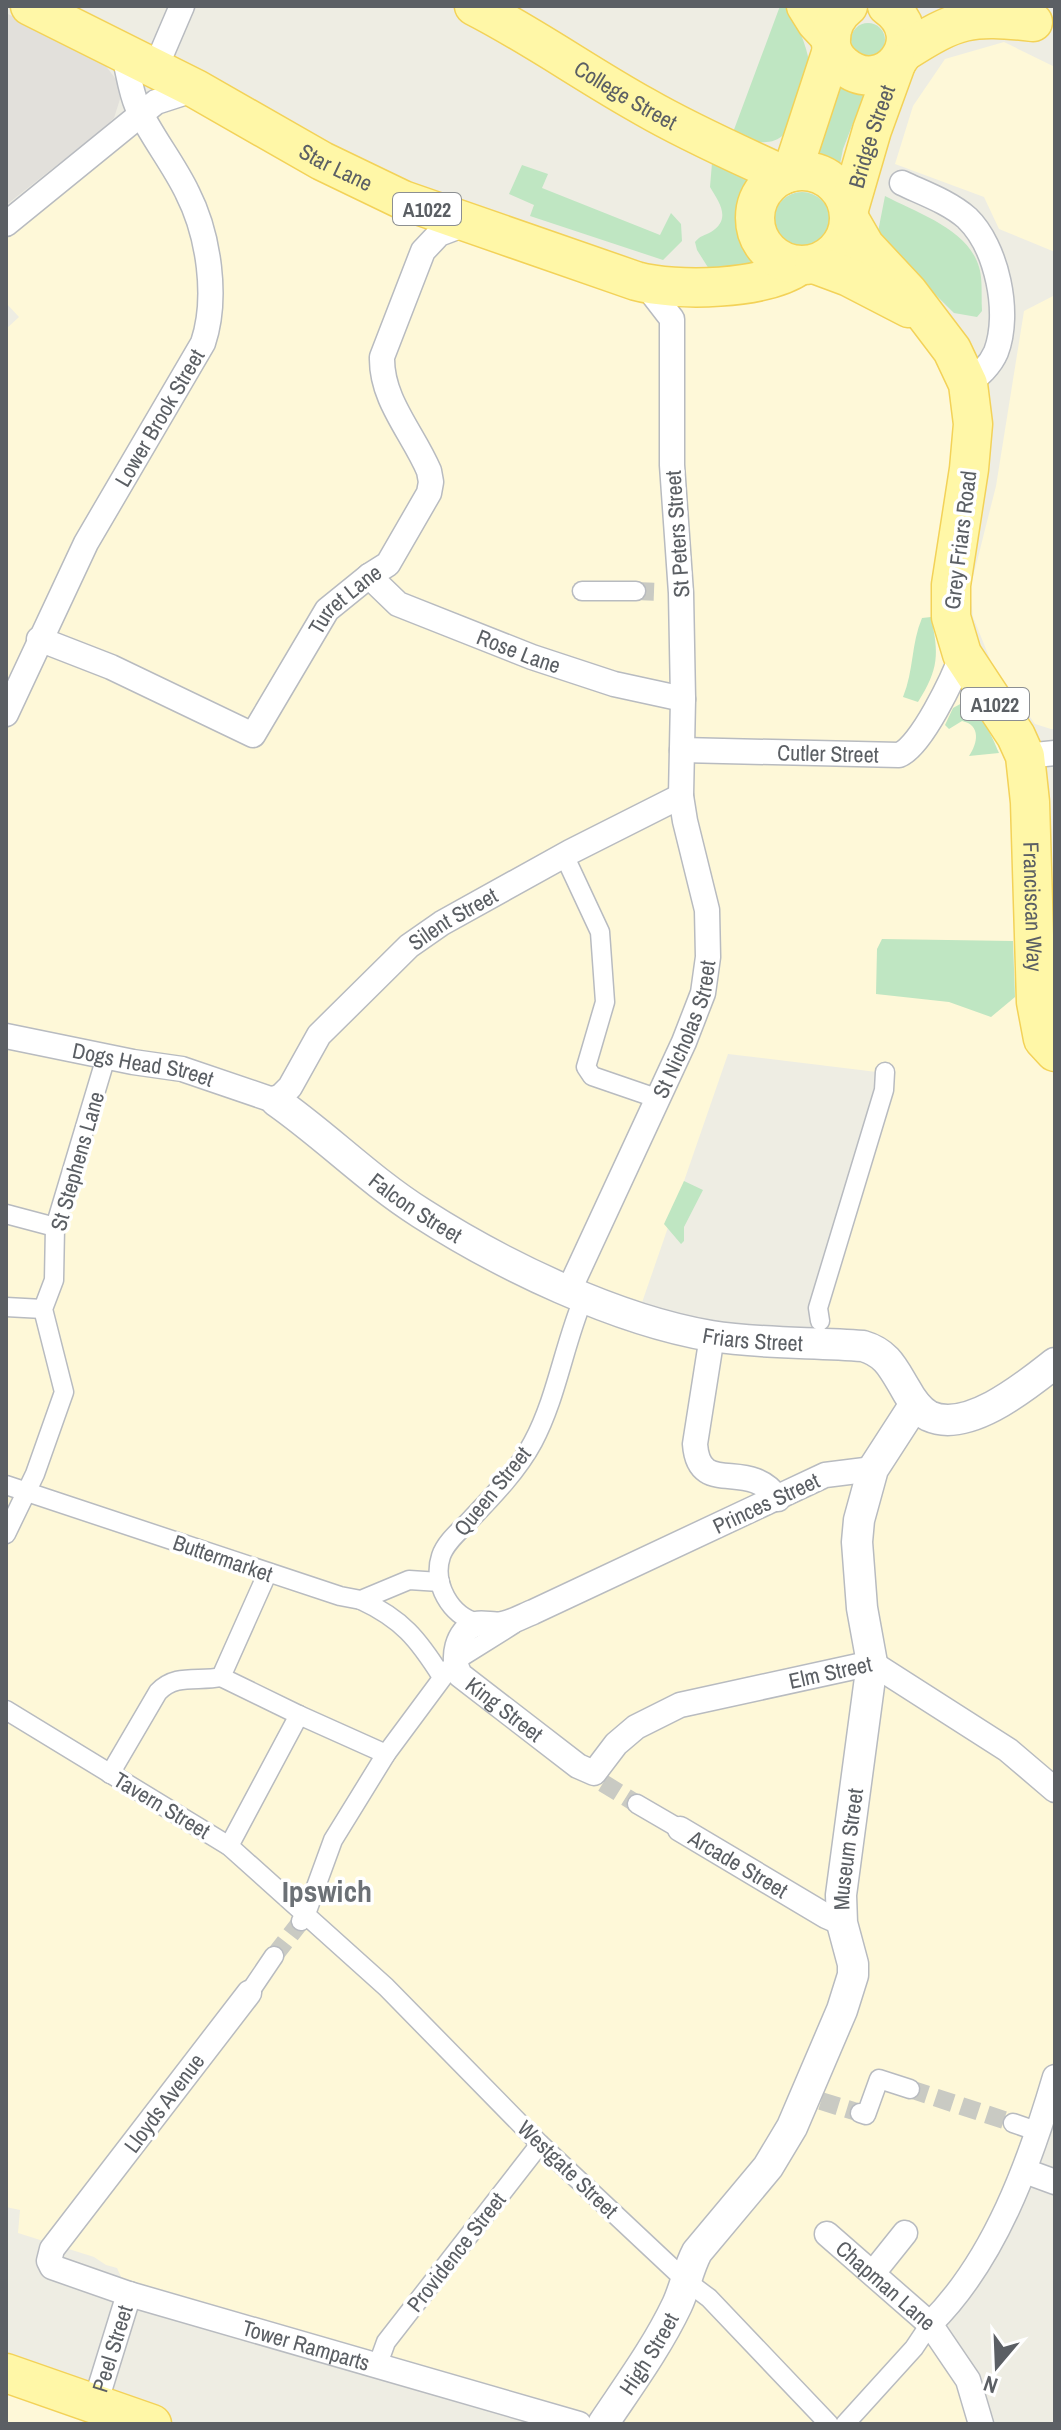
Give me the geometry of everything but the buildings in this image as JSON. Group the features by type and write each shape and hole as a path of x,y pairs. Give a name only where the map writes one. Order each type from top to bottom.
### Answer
{"main road":[{"name":"Star Lane","path":"30,6 196,89 322,161 411,203 645,284 690,286 745,283 781,276 807,265"},
{"name":"College Street","path":"474,6 713,145 742,156 792,162"},
{"path":"806,6 816,22 837,31"},
{"path":"887,6 897,13 905,27 906,40 900,58"},
{"path":"837,31 841,64 852,72 878,75 941,29 978,17 1033,20"},
{"path":"792,162 835,184 843,195 849,214 847,235 839,248 827,259 807,265 784,262 771,254 761,241 756,227 756,211 760,196 792,162 837,31"},
{"name":"Bridge Street","path":"849,214 872,130 900,58"},
{"name":"Grey Friars Road","path":"849,214 861,241 908,292 952,350 968,384 973,424 949,603 953,631 974,675 1007,720 1040,755"},
{"name":"Grey Friars Road","path":"807,265 858,281 925,317"},
{"name":"Franciscan Way","path":"1040,755 1029,785 1044,942 1038,1022 1043,1039 1055,1052"},
{"path":"6,2373 152,2424"}],"street":[{"path":"139,61 182,6"},
{"name":"Lower Brook Street","path":"6,714 86,543 203,343 210,323 211,287 200,223 188,193 135,102 139,61"},
{"path":"6,224 156,102 196,89"},
{"path":"902,183 942,202 968,219 990,252 999,281 1002,315 999,339 987,367 968,384"},
{"path":"411,203 421,230 423,251"},
{"path":"423,251 439,234 468,223"},
{"name":"Turret Lane","path":"39,639 111,667 253,735 327,610 388,564 429,493 431,482 423,457 387,392 382,376 382,357 423,251"},
{"path":"645,284 672,319"},
{"name":"St Peters Street","path":"682,750 683,699 672,593 672,319 690,286"},
{"name":"Rose Lane","path":"369,576 398,604 532,657 614,684 683,699"},
{"path":"582,591 636,591"},
{"name":"Cutler Street","path":"682,750 883,757 907,753 949,687 962,654"},
{"name":"St Nicholas Street","path":"576,1294 696,1013 706,979 709,921 681,796 682,750"},
{"name":"Silent Street","path":"276,1101 290,1087 319,1035 393,960 442,923 681,796"},
{"path":"565,857 600,932 605,1002 586,1067 592,1076 659,1099"},
{"name":"Dogs Head Street","path":"6,1036 182,1069 276,1101"},
{"name":"St Stephens Lane","path":"43,1309 54,1280 55,1227 106,1057"},
{"path":"820,1321 818,1308 884,1090 885,1072"},
{"name":"Falcon Street","path":"276,1101 419,1212 507,1262 576,1294"},
{"path":"6,1214 55,1227"},
{"name":"Friars Street","path":"576,1294 637,1318 712,1336 863,1346 889,1361 915,1404"},
{"name":"Queen Street","path":"440,1582 439,1569 446,1546 499,1489 532,1443 544,1416 574,1321 576,1294"},
{"path":"6,1307 13,1310 43,1309 64,1392 35,1474 6,1534"},
{"path":"712,1336 695,1444 696,1460 700,1468 712,1474 738,1476 761,1483 772,1489 778,1499"},
{"path":"873,1469 915,1404 927,1415 942,1420 971,1417 1024,1388 1055,1363"},
{"name":"Princes Street","path":"475,1625 503,1624 533,1612 825,1475 873,1469"},
{"name":"Museum Street","path":"685,2280 697,2252 768,2167 814,2098 853,1975 852,1956 842,1923 841,1895 872,1663 862,1608 857,1542 859,1520 873,1469"},
{"name":"Buttermarket","path":"6,1485 267,1574 361,1600 393,1617 448,1669"},
{"path":"221,1677 267,1574"},
{"path":"361,1600 409,1580 440,1582 445,1597 475,1625"},
{"name":"Princes Street","path":"303,1919 333,1840 386,1754 448,1669 533,1612"},
{"name":"King Street","path":"475,1625 458,1645 448,1669 460,1675 582,1770 598,1778"},
{"name":"Elm Street","path":"598,1778 616,1744 636,1727 680,1705 872,1663 1008,1750 1055,1790"},
{"path":"110,1774 158,1692 167,1683 185,1678 221,1677 386,1754"},
{"name":"Tavern Street","path":"6,1710 229,1846 303,1919"},
{"path":"229,1846 299,1715"},
{"name":"Arcade Street","path":"637,1804 842,1923"},
{"name":"Westgate Street","path":"303,1919 386,1987 540,2144 685,2280 709,2298 829,2424"},
{"name":"Lloyds Avenue","path":"52,2249 249,1993 274,1956"},
{"path":"845,2424 914,2348 971,2274 1025,2171 1055,2077"},
{"path":"860,2113 866,2115 879,2079 910,2089"},
{"path":"1013,2123 1039,2132"},
{"name":"Providence Street","path":"378,2364 386,2342 540,2144"},
{"path":"1025,2171 1055,2182"},
{"path":"873,2273 905,2233"},
{"name":"Chapman Lane","path":"827,2234 930,2324 968,2380 981,2424"},
{"name":"Tower Ramparts","path":"52,2249 49,2261 52,2267 129,2294 579,2424"},
{"name":"High Street","path":"603,2424 657,2341 678,2302 685,2280"},
{"name":"Peel Street","path":"95,2404 129,2294"}],"shaded area":[{"path":"6,13 102,61 118,82 120,99 114,118 99,132 6,205"},
{"path":"1004,42 1055,67 1055,252 999,229 984,197 895,164 913,106 945,59"},
{"path":"171,97 322,161 652,280 799,266 925,317 973,424 951,585 1007,720 1055,1011 1055,2077 1025,2171 930,2324 981,2424 579,2424 129,2294 117,2268 94,2257 18,2233 20,2210 6,2207 6,329 19,317 6,303 6,229","holes":["728,1054 885,1073 818,1308 820,1343 637,1317"]},
{"path":"1055,295 1055,729 1051,729 1035,724 992,664 973,617 970,589 996,486 1024,311"},
{"path":"6,2383 111,2424 6,2424"}],"green space":[{"path":"780,6 792,11 807,52 809,81 789,130 774,140 756,142 732,135"},
{"path":"868,23 880,28 885,40 880,52 868,57 856,52 851,40 856,28"},
{"path":"832,84 864,95 843,149 839,169 815,156"},
{"path":"717,161 755,181 744,205 742,227 748,248 764,269 709,269 697,250 695,242 721,222 722,210 710,187 712,163"},
{"path":"522,165 548,174 542,188 660,235 671,213 681,224 682,241 663,260 530,216 534,205 509,194"},
{"path":"802,192 822,200 830,220 822,240 802,248 782,240 774,220 782,200"},
{"path":"885,196 940,224 964,242 979,267 982,311 977,317 954,313 877,237"},
{"path":"931,617 935,661 930,680 918,702 903,697 918,628 922,618"},
{"path":"962,703 980,717 999,753 969,756 976,740 972,726 962,721 949,729 945,725 953,708"},
{"path":"882,939 1013,941 1015,997 991,1017 949,1002 876,994 877,949"},
{"path":"684,1181 703,1190 684,1227 684,1241 681,1244 664,1224"}],"tunnel":[{"path":"636,591 662,592"},
{"path":"603,1783 637,1804"},
{"path":"274,1956 299,1924"},
{"path":"910,2089 1013,2123"},
{"path":"821,2101 860,2113"}],"district":[{"name":"Ipswich","path":"327,1891"}]}
